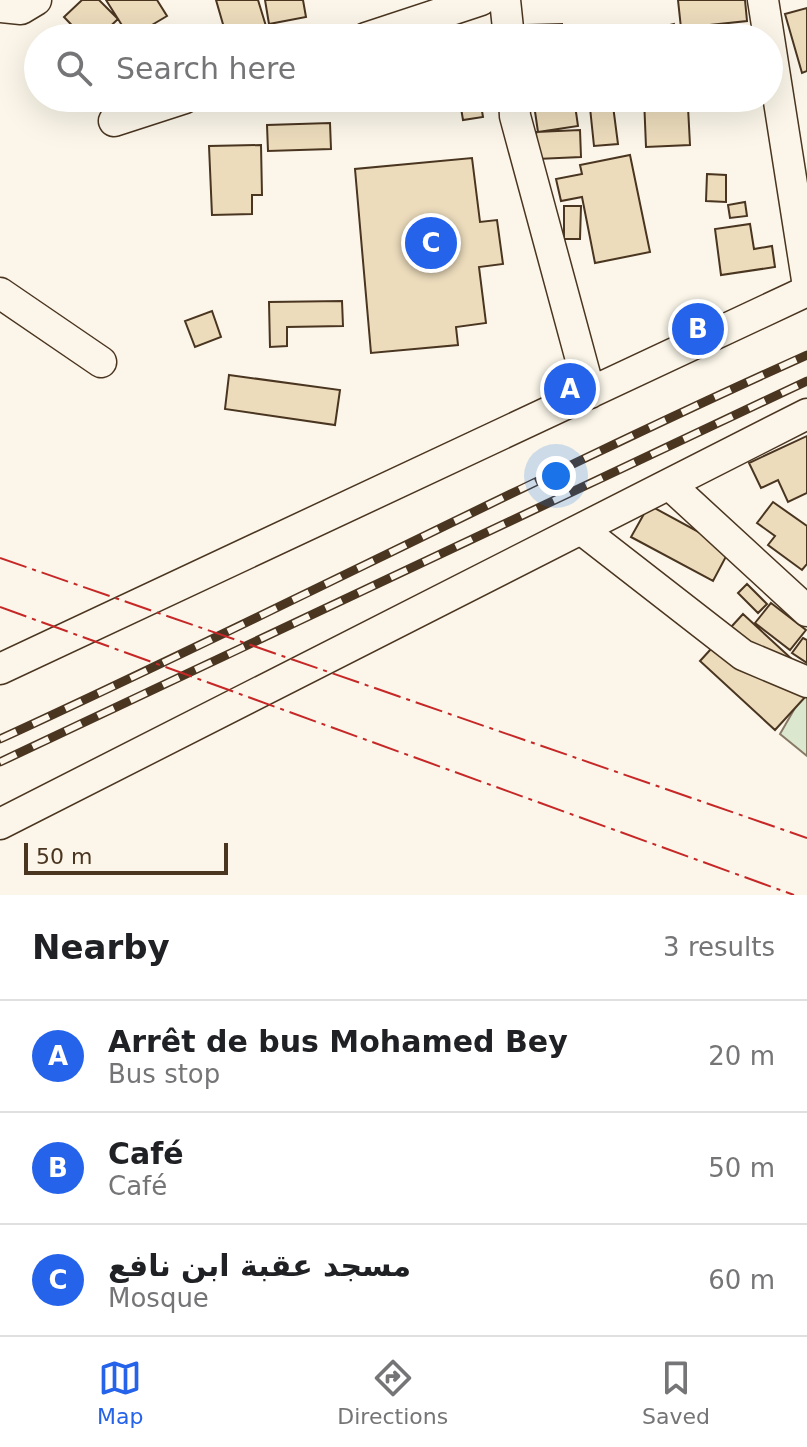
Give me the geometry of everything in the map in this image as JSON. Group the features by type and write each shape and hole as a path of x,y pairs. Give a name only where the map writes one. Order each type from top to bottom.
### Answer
{"street":[{"path":"0,7 21,9 36,0"},
{"path":"408,24 481,0"},
{"path":"505,0 508,24"},
{"path":"763,0 767,24"},
{"path":"114,121 142,112"},
{"path":"515,112 590,393"},
{"path":"781,112 807,280"},
{"path":"0,669 807,291"},
{"path":"0,293 101,362"},
{"path":"0,824 807,414"},
{"path":"670,485 807,611"},
{"path":"581,529 743,655 807,682"}],"green space":[{"path":"807,687 807,756 780,734"}],"building":[{"path":"82,0 99,0 118,19 113,24 71,24 64,17"},
{"path":"106,0 157,0 167,16 154,24 121,24"},
{"path":"216,0 258,0 265,24 223,24"},
{"path":"265,0 303,0 306,17 269,24"},
{"path":"678,0 745,0 747,21 681,24"},
{"path":"807,8 807,71 802,73 785,14"},
{"path":"462,112 482,112 483,117 463,120"},
{"path":"535,112 576,112 578,126 538,132"},
{"path":"590,112 614,112 618,144 594,146"},
{"path":"645,112 688,112 690,145 646,147"},
{"path":"330,123 331,149 268,151 267,125"},
{"path":"580,130 581,157 537,159 536,132"},
{"path":"261,145 262,195 252,195 252,214 212,215 209,146"},
{"path":"630,155 650,252 595,263 582,197 561,201 556,179 582,174 580,165"},
{"path":"472,158 480,222 497,220 503,264 479,267 486,323 456,327 458,345 371,353 355,169"},
{"path":"707,174 726,175 726,202 706,201"},
{"path":"745,202 747,216 730,218 728,205"},
{"path":"564,206 581,206 580,239 564,239"},
{"path":"750,224 754,249 772,246 775,267 721,275 715,229"},
{"path":"342,301 343,326 287,327 287,346 270,347 269,302"},
{"path":"212,311 221,337 195,347 185,321"},
{"path":"229,375 340,390 335,425 225,409"},
{"path":"807,436 807,493 788,502 778,480 761,488 749,463"},
{"path":"773,502 807,526 807,564 802,570 768,545 775,536 757,523"},
{"path":"649,505 730,549 713,581 631,537"},
{"path":"747,584 767,604 758,613 738,593"},
{"path":"771,603 806,630 790,650 755,623"},
{"path":"743,614 807,673 807,695 775,730 700,661"},
{"path":"803,638 807,640 807,663 792,653"}],"railway":[{"path":"0,739 807,355"},
{"path":"0,762 807,381"}],"power":[{"path":"0,558 807,838"},
{"path":"0,607 794,895"}],"place":[{"name":"مسجد عقبة ابن نافع","path":"431,243"},
{"name":"Café","path":"698,329"},
{"name":"Arrêt de bus Mohamed Bey","path":"570,389"}]}
